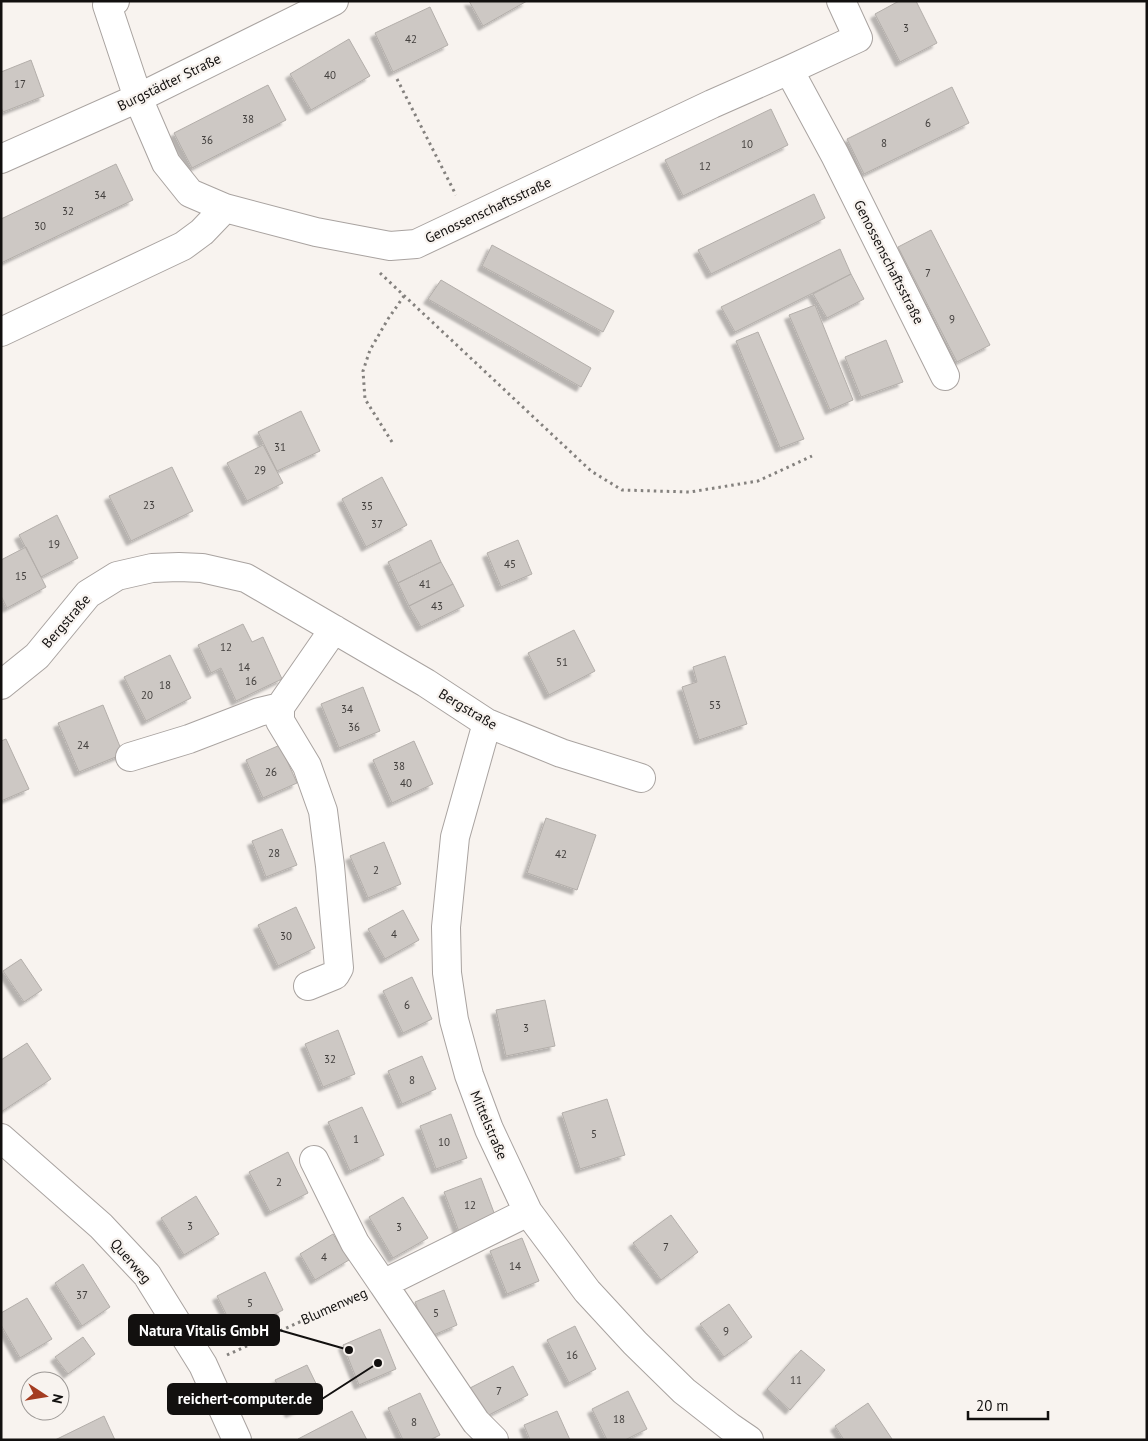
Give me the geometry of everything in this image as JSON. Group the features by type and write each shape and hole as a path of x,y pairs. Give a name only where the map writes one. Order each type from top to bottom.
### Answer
{"street":[{"name":"Genossenschaftsstraße","path":"116,1 107,5 138,98 166,163 190,193 225,208 316,232 390,246 416,244 712,104 858,38 842,1"},
{"name":"Burgstädter Straße","path":"1,159 138,98 334,1"},
{"name":"Genossenschaftsstraße","path":"789,70 835,155 945,376"},
{"path":"1,332 183,246 202,232 225,208"},
{"name":"Bergstraße","path":"1,685 37,656 88,594 117,576 152,568 202,568 246,578 426,683 487,723 561,753 641,778"},
{"path":"308,986 335,975 339,968 330,866 323,811 307,766 280,721 280,707 334,629"},
{"path":"130,757 189,739 259,712 280,707"},
{"name":"Mittelstraße","path":"487,723 455,837 446,927 447,973 454,1020 469,1075 489,1129 528,1212 588,1291 635,1343 684,1390 749,1440"},
{"name":"Querweg","path":"1,1138 101,1226 147,1275 203,1366 237,1440"},
{"name":"Blumenweg","path":"314,1160 355,1243 476,1422 494,1440"},
{"name":"Blumenweg","path":"383,1284 528,1212"}],"path":[{"path":"397,79 468,220"},
{"path":"377,270 591,471 622,490 690,492 758,482 812,456"},
{"path":"392,442 365,399 363,372 370,350 404,296"},
{"name":"Blumenweg","path":"203,1366 383,1284"}],"building":[{"path":"469,1 527,1 483,26"},
{"path":"899,1 916,1 937,43 900,62 875,14"},
{"path":"430,7 448,45 393,72 375,33"},
{"path":"349,39 370,76 311,110 290,74"},
{"path":"31,60 44,96 3,112 1,107 1,72"},
{"path":"268,85 286,120 192,168 174,133"},
{"path":"952,87 969,123 864,174 847,139"},
{"path":"771,109 788,145 683,196 665,160"},
{"path":"116,164 133,200 1,263 1,219"},
{"path":"814,194 825,218 711,274 698,250"},
{"path":"931,230 990,345 957,362 898,247"},
{"path":"492,245 614,311 603,332 482,266"},
{"path":"840,249 851,274 735,332 721,307"},
{"path":"851,274 864,299 827,318 813,294"},
{"path":"441,280 591,368 581,387 428,299"},
{"path":"815,305 853,400 830,410 789,315"},
{"path":"758,332 804,439 780,448 736,341"},
{"path":"886,340 903,382 861,397 845,357"},
{"path":"301,411 320,451 277,471 258,432"},
{"path":"263,445 283,483 247,501 227,463"},
{"path":"172,467 193,511 131,541 109,496"},
{"path":"382,477 407,525 366,547 342,499"},
{"path":"57,515 78,558 41,577 19,535"},
{"path":"431,540 441,562 398,583 388,562"},
{"path":"518,540 532,574 501,587 487,553"},
{"path":"26,547 46,587 7,608 1,596 1,560"},
{"path":"441,562 453,584 409,606 398,583"},
{"path":"453,584 464,606 421,627 409,606"},
{"path":"243,624 252,642 263,637 282,679 236,701 221,668 211,673 198,645"},
{"path":"574,630 595,671 549,695 528,653"},
{"path":"170,655 191,698 146,721 124,677"},
{"path":"725,656 747,724 699,740 682,687 697,682 693,667"},
{"path":"363,687 380,731 339,748 321,704"},
{"path":"103,705 123,754 79,772 58,723"},
{"path":"6,739 29,789 1,801 1,741"},
{"path":"414,741 433,784 392,803 373,760"},
{"path":"280,745 297,783 263,798 246,760"},
{"path":"546,818 596,835 577,890 527,873"},
{"path":"282,829 297,865 266,877 252,841"},
{"path":"384,842 401,884 368,898 350,856"},
{"path":"296,907 315,948 278,966 258,925"},
{"path":"403,910 419,940 385,959 368,929"},
{"path":"21,959 42,990 24,1002 3,971"},
{"path":"412,977 432,1019 403,1033 383,991"},
{"path":"545,1000 555,1046 506,1056 496,1010"},
{"path":"338,1030 355,1074 323,1087 305,1044"},
{"path":"27,1043 51,1079 1,1112 1,1060"},
{"path":"422,1056 436,1089 402,1104 388,1071"},
{"path":"607,1099 625,1155 580,1169 562,1113"},
{"path":"362,1107 384,1155 350,1171 328,1122"},
{"path":"451,1114 467,1158 436,1169 420,1126"},
{"path":"288,1152 308,1193 270,1212 249,1172"},
{"path":"481,1178 496,1218 459,1232 444,1192"},
{"path":"196,1196 219,1234 184,1255 161,1218"},
{"path":"403,1197 428,1238 393,1258 369,1217"},
{"path":"671,1215 698,1252 661,1280 633,1243"},
{"path":"333,1234 349,1260 315,1280 300,1254"},
{"path":"522,1238 539,1281 507,1294 490,1251"},
{"path":"83,1264 110,1307 82,1326 55,1283"},
{"path":"265,1272 283,1310 236,1334 217,1296"},
{"path":"444,1290 457,1325 429,1337 415,1302"},
{"path":"27,1298 52,1339 20,1358 1,1325 1,1313"},
{"path":"729,1304 752,1337 724,1357 700,1324"},
{"path":"575,1326 596,1369 569,1383 547,1340"},
{"path":"380,1329 396,1369 359,1385 343,1345"},
{"path":"83,1337 95,1354 70,1373 66,1371 55,1357"},
{"path":"801,1350 825,1370 790,1410 767,1389"},
{"path":"307,1365 323,1398 290,1413 275,1380"},
{"path":"513,1366 528,1395 485,1417 470,1388"},
{"path":"628,1391 647,1429 625,1440 607,1440 592,1409"},
{"path":"420,1393 440,1435 430,1440 403,1440 388,1408"},
{"path":"868,1403 892,1439 844,1440 835,1426"},
{"path":"352,1411 367,1440 298,1439"},
{"path":"557,1411 570,1440 530,1440 524,1425"},
{"path":"104,1416 115,1440 55,1440"}],"place":[{"name":"Natura Vitalis GmbH","path":"349,1350"},
{"name":"reichert-computer.de","path":"378,1363"}]}
